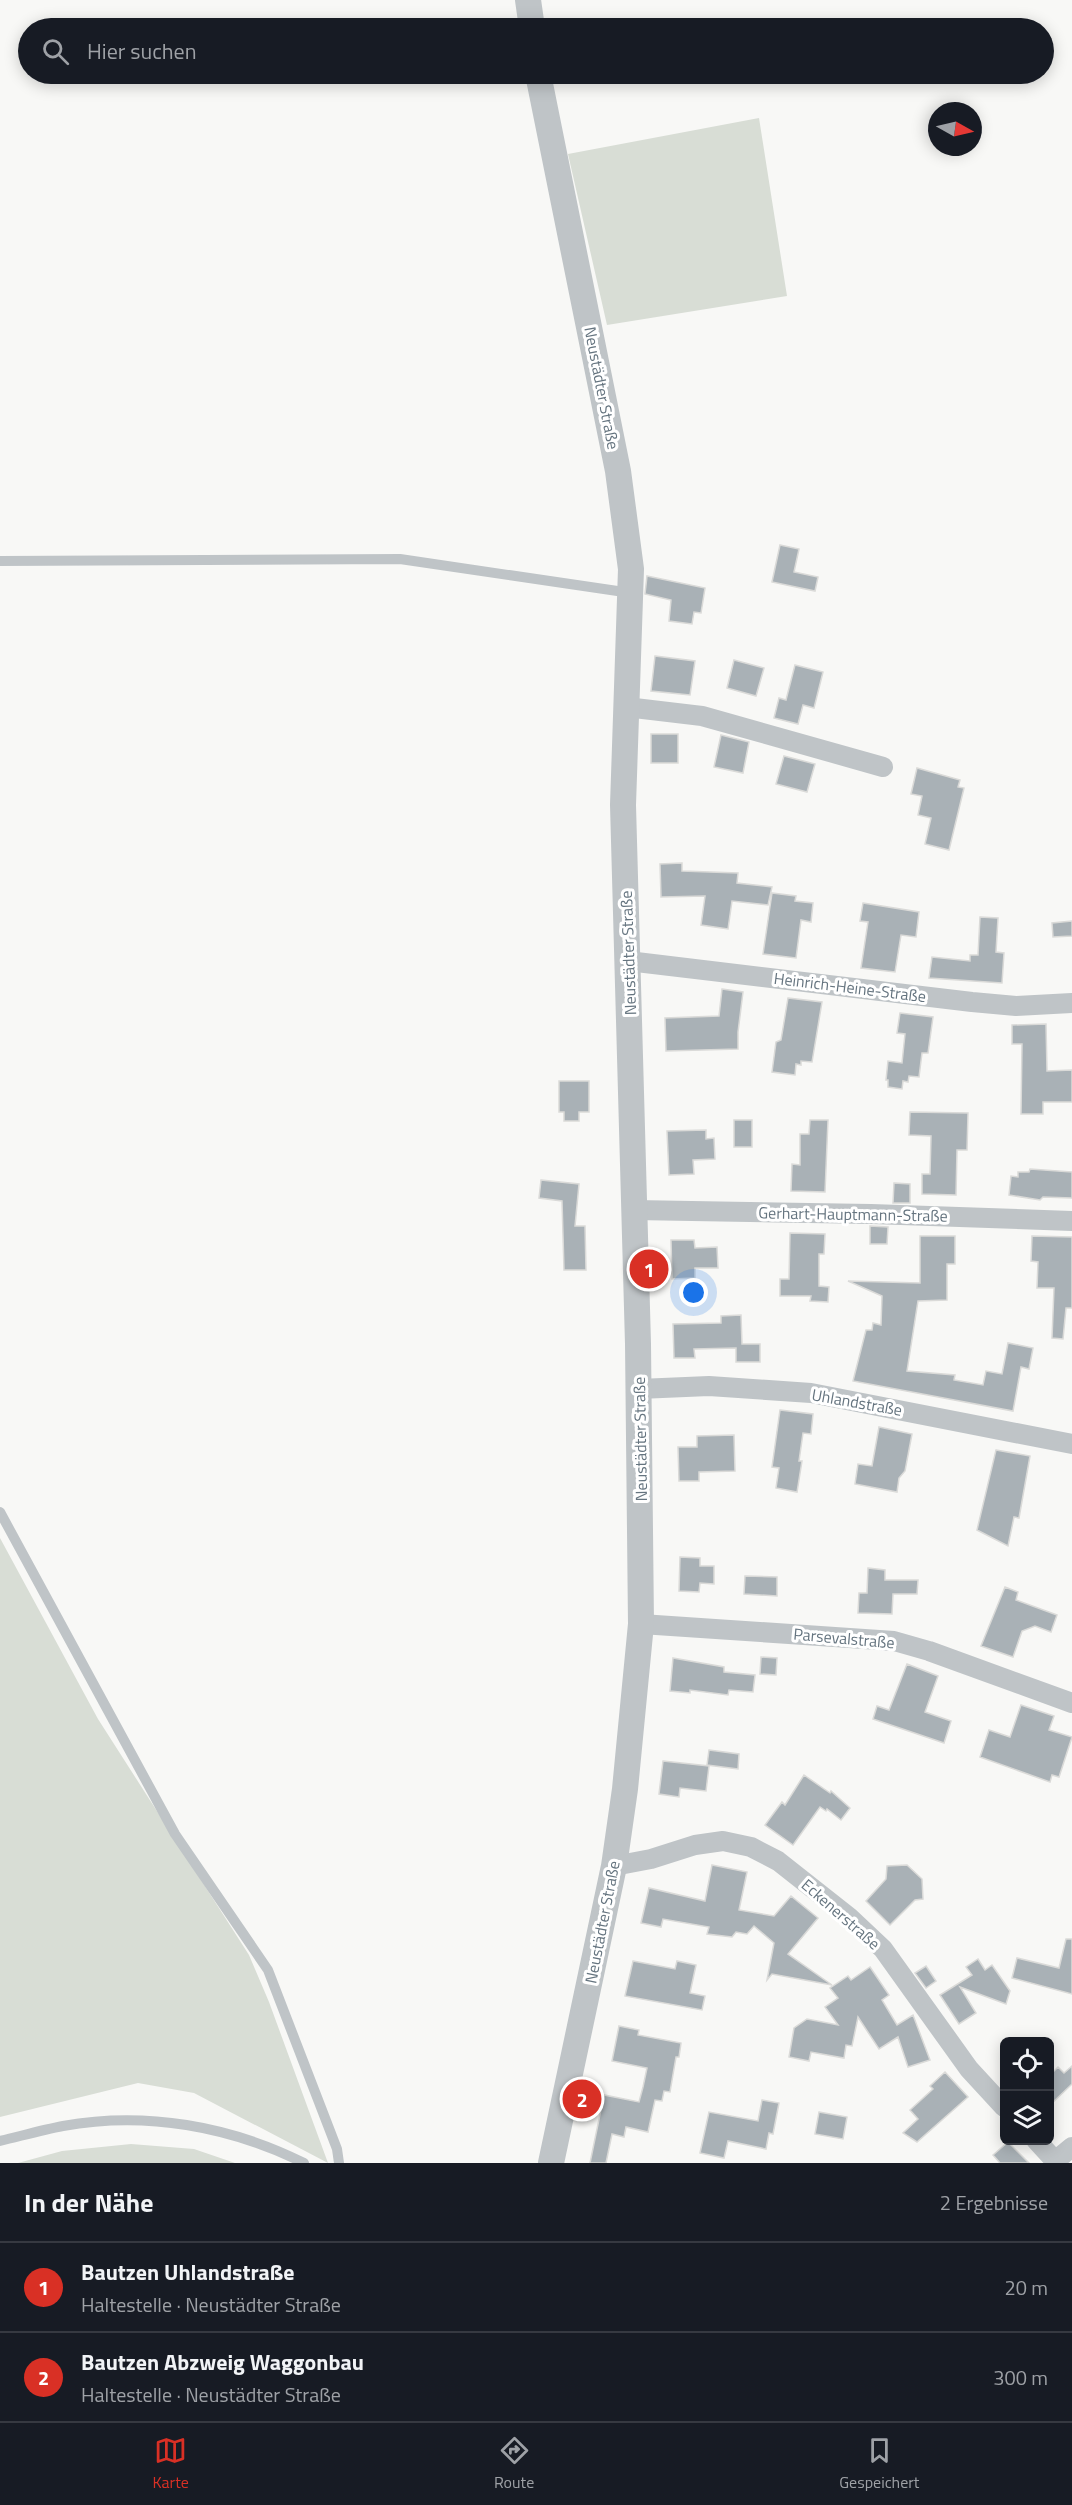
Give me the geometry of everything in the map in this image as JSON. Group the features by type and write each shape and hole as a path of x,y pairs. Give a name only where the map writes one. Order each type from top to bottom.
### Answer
{"street":[{"path":"528,0 531,18"},
{"name":"Neustädter Straße","path":"540,84 618,471 627,527 631,593 623,805 639,1389 641,1624 625,1789 614,1866 551,2163"},
{"path":"626,707 702,716 883,767"},
{"name":"Heinrich-Heine-Straße","path":"628,961 972,1002 1017,1006 1072,1003"},
{"name":"Gerhart-Hauptmann-Straße","path":"634,1210 871,1214 1072,1221"},
{"name":"Uhlandstraße","path":"639,1389 709,1386 811,1394 1072,1444"},
{"name":"Parsevalstraße","path":"641,1624 858,1636 894,1641 929,1651 1072,1703"},
{"name":"Eckenerstraße","path":"614,1866 651,1859 695,1845 723,1841 752,1847 778,1861 849,1917 883,1949 969,2069 1000,2102"},
{"path":"1041,2145 1056,2162 1072,2147"}],"lane":[{"path":"0,561 400,559 631,593"},
{"path":"0,1512 175,1834 268,1970 338,2148 339,2163"},
{"path":"0,2141 64,2126 139,2120 189,2124 235,2134 304,2163"}],"shaded area":[{"path":"759,118 787,296 607,325 568,154"},
{"path":"0,1538 98,1719 249,1955 269,2002 328,2163 194,2093 138,2083 0,2117"},
{"path":"131,2144 194,2149 235,2163 18,2163 62,2151"}],"building":[{"path":"780,545 799,549 794,572 818,577 815,591 772,582"},
{"path":"647,576 705,588 701,613 694,612 692,624 669,621 671,600 645,594"},
{"path":"655,656 695,661 690,695 651,691"},
{"path":"734,660 764,668 756,696 727,688"},
{"path":"795,665 823,672 814,708 803,705 798,724 774,718 779,698 786,700"},
{"path":"651,734 678,734 678,763 651,763"},
{"path":"721,735 749,742 743,773 714,767"},
{"path":"784,756 815,764 807,792 776,784"},
{"path":"917,768 960,780 958,787 964,788 949,850 925,844 931,818 918,815 922,796 911,794"},
{"path":"682,863 682,871 738,873 737,883 772,887 768,905 732,901 728,929 701,925 705,896 661,897 660,864"},
{"path":"772,893 796,896 795,901 813,903 811,922 801,920 796,958 763,954"},
{"path":"863,903 919,912 916,937 901,935 895,972 861,968 868,922 860,921"},
{"path":"980,917 998,918 996,952 1004,953 1002,983 929,978 932,957 970,961 970,955 978,955"},
{"path":"1072,921 1072,936 1053,937 1052,923"},
{"path":"722,989 743,992 738,1049 666,1051 665,1018 719,1016"},
{"path":"788,998 822,1002 812,1062 801,1061 801,1065 796,1064 795,1075 772,1072 776,1042 781,1040"},
{"path":"900,1013 933,1017 928,1053 922,1053 919,1077 909,1076 908,1082 903,1081 902,1089 888,1087 888,1080 886,1080 888,1061 902,1063 905,1034 897,1033"},
{"path":"1046,1024 1047,1071 1072,1070 1072,1102 1043,1102 1043,1114 1021,1114 1022,1044 1012,1044 1012,1025"},
{"path":"559,1081 589,1081 589,1112 579,1112 579,1121 564,1121 564,1112 559,1112"},
{"path":"910,1112 968,1113 967,1150 957,1150 956,1195 922,1194 922,1174 930,1174 931,1136 909,1135"},
{"path":"734,1120 752,1120 752,1147 734,1147"},
{"path":"810,1120 828,1120 825,1192 791,1191 792,1164 800,1165 800,1134 809,1134"},
{"path":"706,1130 706,1139 714,1138 715,1159 693,1160 694,1174 669,1175 667,1131"},
{"path":"1030,1169 1072,1172 1072,1198 1043,1197 1040,1200 1009,1195 1011,1176 1018,1177 1018,1172 1029,1172"},
{"path":"541,1180 579,1184 575,1226 585,1226 586,1270 564,1270 562,1201 539,1198"},
{"path":"894,1183 910,1184 910,1203 893,1203"},
{"path":"870,1226 888,1227 887,1244 870,1244"},
{"path":"790,1233 825,1234 824,1254 819,1254 819,1286 829,1287 828,1302 810,1301 811,1296 780,1296 780,1279 789,1279"},
{"path":"920,1236 955,1236 955,1264 947,1264 947,1300 918,1301 907,1371 955,1375 954,1380 983,1385 986,1371 1002,1374 1008,1343 1033,1348 1029,1369 1021,1367 1013,1411 853,1381 866,1330 872,1330 873,1323 881,1325 882,1296 848,1281 920,1283"},
{"path":"1032,1236 1072,1237 1072,1308 1066,1308 1063,1339 1052,1338 1054,1288 1037,1288 1038,1262 1031,1261"},
{"path":"671,1240 694,1240 695,1248 717,1247 718,1268 695,1268 695,1278 672,1279"},
{"path":"741,1315 742,1344 760,1344 760,1362 736,1362 736,1348 694,1349 695,1358 674,1358 673,1324 721,1323 721,1316"},
{"path":"780,1410 813,1414 811,1434 803,1433 799,1461 802,1461 797,1492 776,1488 779,1468 772,1467"},
{"path":"879,1427 912,1434 905,1471 899,1478 897,1492 855,1484 858,1464 872,1466"},
{"path":"734,1435 735,1471 699,1472 699,1481 679,1481 678,1447 697,1447 697,1436"},
{"path":"996,1450 1030,1456 1019,1518 1014,1517 1008,1546 977,1530"},
{"path":"680,1557 700,1558 700,1566 714,1566 714,1584 700,1583 699,1592 679,1591"},
{"path":"868,1568 885,1570 885,1580 918,1580 917,1594 893,1594 892,1614 858,1613 859,1593 867,1593"},
{"path":"745,1576 777,1577 777,1596 744,1594"},
{"path":"1005,1587 1018,1592 1016,1600 1057,1615 1051,1632 1035,1626 1022,1631 1013,1657 981,1646"},
{"path":"761,1657 777,1658 776,1675 760,1674"},
{"path":"673,1658 724,1667 724,1672 755,1675 753,1692 729,1690 728,1695 690,1690 690,1693 670,1691"},
{"path":"907,1664 938,1676 925,1712 951,1721 944,1743 873,1719 877,1706 889,1710"},
{"path":"1021,1705 1054,1716 1049,1730 1072,1737 1059,1777 1052,1775 1050,1782 980,1757 989,1730 1010,1737"},
{"path":"709,1750 739,1754 738,1769 707,1765"},
{"path":"663,1761 709,1766 706,1791 680,1788 679,1797 659,1794"},
{"path":"804,1775 830,1793 831,1791 850,1808 841,1820 827,1809 826,1811 820,1807 793,1845 765,1825 782,1802 785,1805"},
{"path":"712,1865 747,1872 739,1910 774,1916 791,1896 818,1918 788,1954 832,1985 772,1974 767,1980 774,1943 754,1926 747,1934 736,1932 732,1937 707,1934 709,1927 663,1919 661,1927 641,1923 649,1888 705,1901"},
{"path":"907,1865 922,1879 923,1899 915,1900 890,1925 866,1901 886,1879 887,1866"},
{"path":"1066,1939 1072,1939 1072,1994 1012,1978 1017,1958 1059,1968"},
{"path":"978,1959 985,1970 992,1965 1010,1991 1006,2004 960,1987 976,2013 959,2024 940,1995 972,1975 966,1967"},
{"path":"633,1961 675,1969 677,1961 696,1965 690,1993 705,1996 702,2010 625,1996"},
{"path":"926,1966 936,1981 926,1988 915,1973"},
{"path":"870,1967 889,1995 882,2000 897,2025 913,2015 930,2060 908,2067 898,2037 879,2049 858,2017 852,2046 846,2045 844,2058 811,2052 809,2061 789,2057 794,2028 807,2019 838,2025 825,2007 838,1998 830,1988 848,1976 851,1980"},
{"path":"619,2026 639,2030 638,2035 681,2043 679,2057 676,2057 670,2092 664,2091 662,2101 655,2100 648,2132 626,2127 624,2137 612,2134 606,2163 590,2163 604,2095 639,2102 643,2087 647,2068 612,2061"},
{"path":"1072,2066 1072,2084 1054,2101 1054,2071 1058,2067 1064,2073"},
{"path":"945,2072 968,2097 917,2142 903,2133 918,2119 910,2110 933,2089 930,2086"},
{"path":"762,2100 779,2103 773,2134 769,2133 766,2149 728,2141 724,2158 700,2153 709,2112 758,2121"},
{"path":"819,2112 847,2117 843,2139 815,2134"},
{"path":"1005,2145 1011,2145 1029,2163 1000,2163 993,2155"}],"place":[{"name":"Bautzen Uhlandstraße","path":"649,1269"},
{"name":"Bautzen Abzweig Waggonbau","path":"582,2099"}]}
